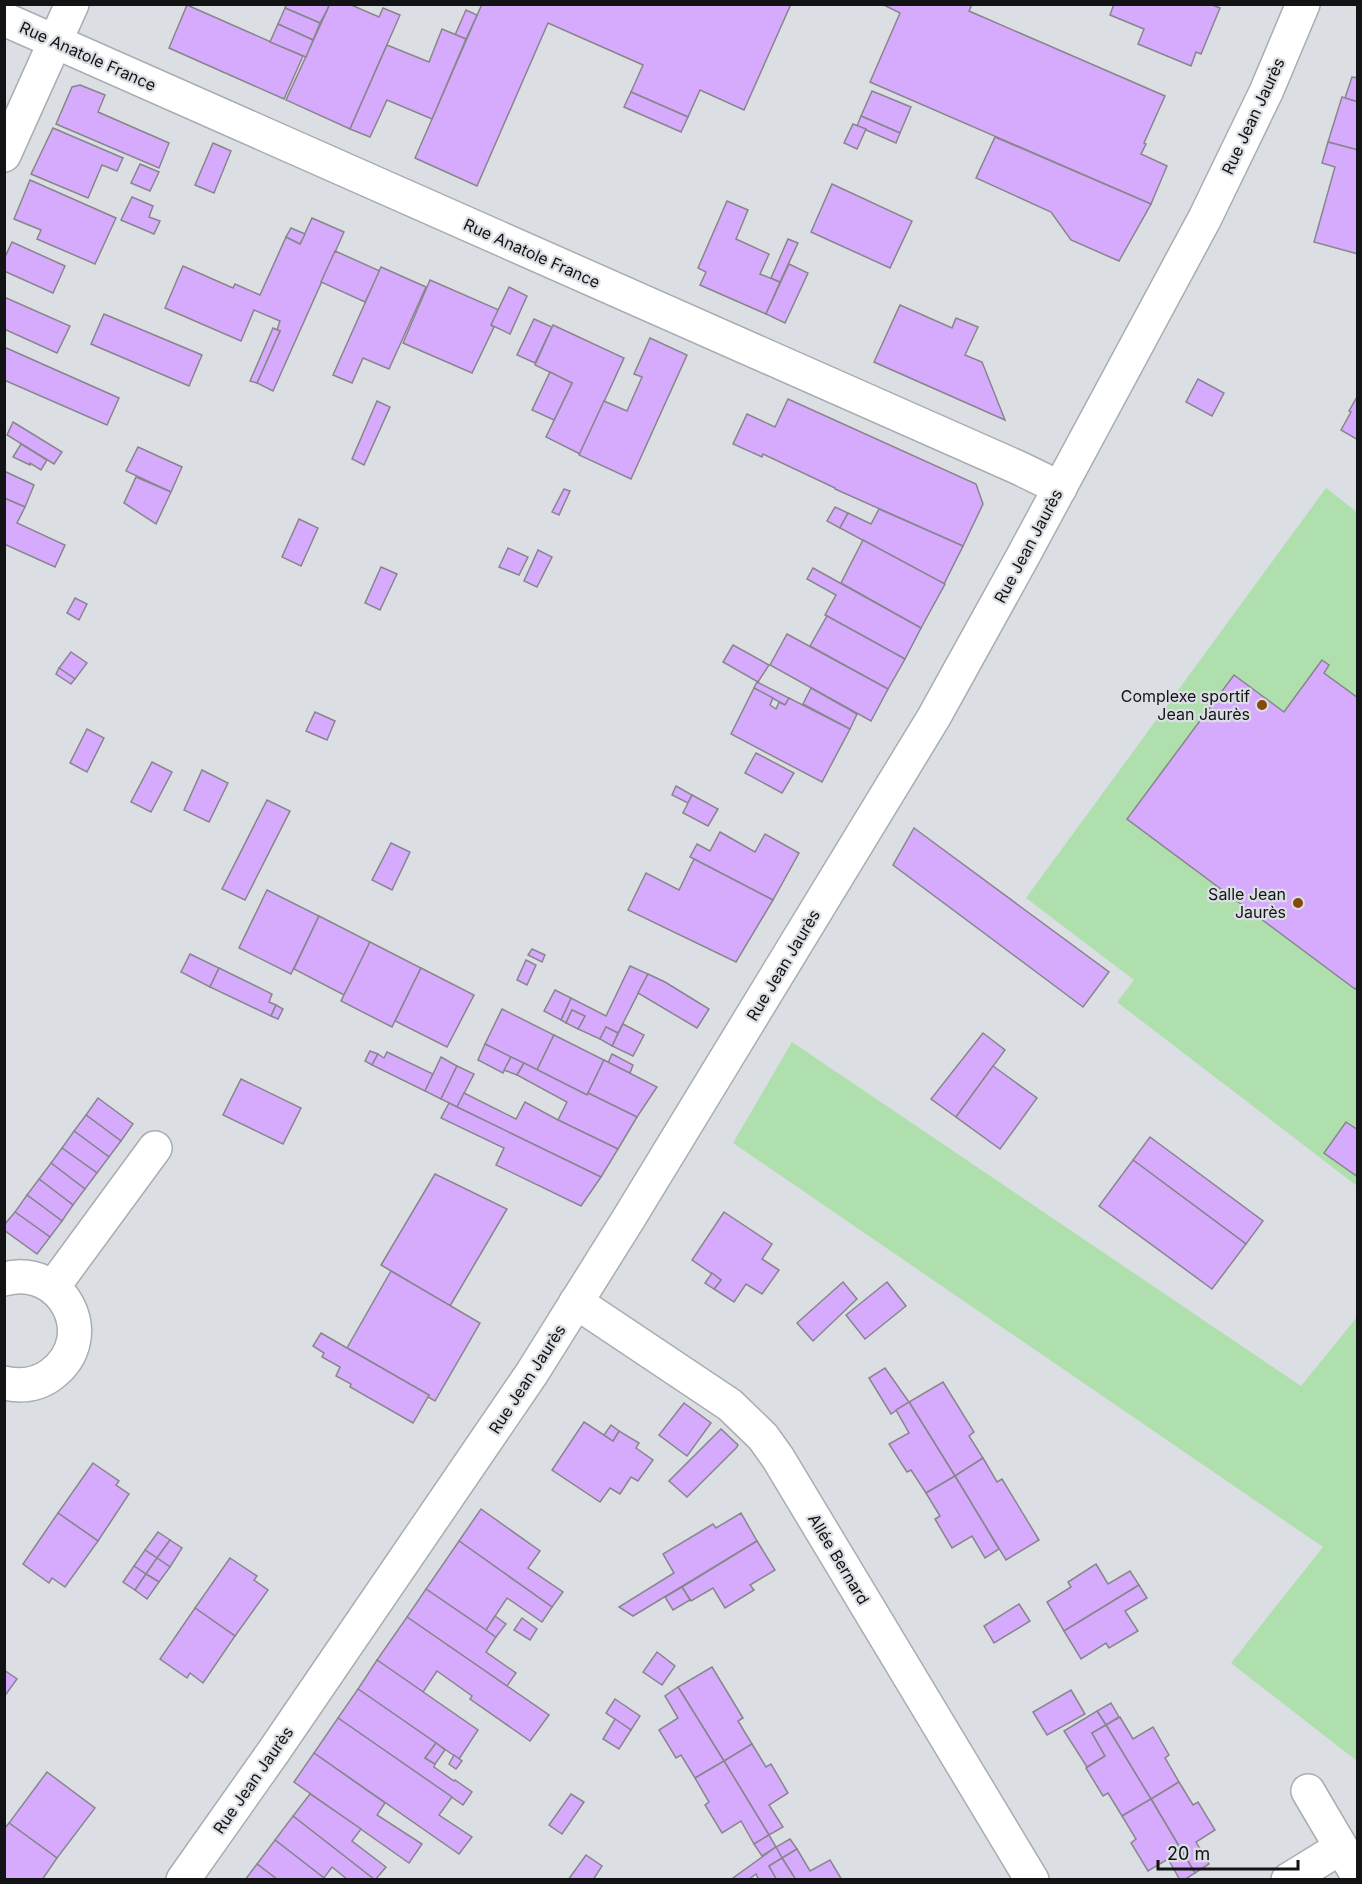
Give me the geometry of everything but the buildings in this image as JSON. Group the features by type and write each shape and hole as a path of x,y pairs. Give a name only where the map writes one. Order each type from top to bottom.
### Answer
{"street":[{"path":"4,155 72,4"},
{"name":"Rue Jean Jaurès","path":"183,1880 413,1549 532,1372 629,1218 934,717 1205,218 1266,92 1303,4"},
{"name":"Rue Anatole France","path":"4,19 997,458 1060,488"},
{"path":"53,1287 155,1148"},
{"path":"4,1279 33,1277 53,1287 66,1302 74,1319 72,1348 62,1365 46,1378 28,1385 5,1386"},
{"name":"Allée Bernard","path":"576,1302 730,1405 763,1437 778,1458 1032,1880"},
{"path":"1308,1791 1358,1876"},
{"path":"1288,1880 1340,1848"}],"green space":[{"name":"Complexe sportif Jean Jaurès","path":"1326,488 1357,512 1357,1186 1117,1002 1134,980 1026,898"},
{"path":"792,1042 1301,1386 1357,1317 1357,1761 1231,1663 1323,1547 733,1143"}],"place":[{"name":"Complexe sportif Jean Jaurès","path":"1262,705"},
{"name":"Salle Jean Jaurès","path":"1298,903"}]}
